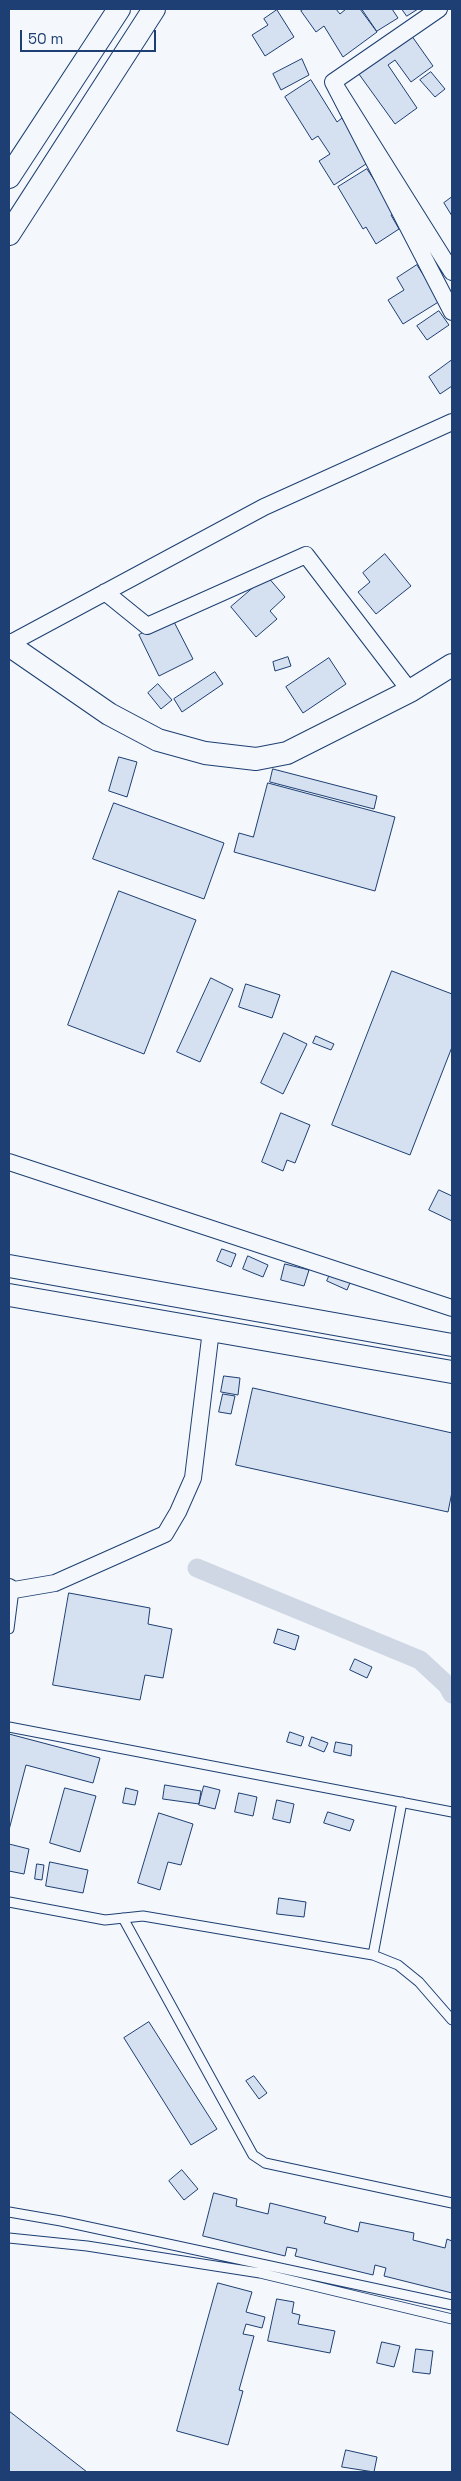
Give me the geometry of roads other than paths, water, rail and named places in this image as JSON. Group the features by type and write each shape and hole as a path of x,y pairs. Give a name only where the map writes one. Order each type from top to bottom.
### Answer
{"street":[{"path":"9,177 119,9"},
{"path":"9,234 154,9"},
{"path":"333,82 439,9"},
{"path":"333,82 452,272"},
{"path":"333,82 452,312"},
{"path":"452,422 264,507 9,644 109,714 133,728 183,748 227,757 256,759 287,754 410,691 452,665"},
{"path":"105,592 147,626 306,555 410,691"},
{"path":"9,1162 452,1308"},
{"path":"9,1266 452,1345"},
{"path":"9,1295 452,1372"},
{"path":"12,1589 54,1583 166,1534 193,1478 211,1330"}],"lane":[{"path":"9,1628 12,1589"},
{"path":"9,1727 452,1812"},
{"path":"372,1955 402,1802"},
{"path":"9,1902 105,1920 142,1916 372,1955 398,1965 412,1976 452,2020"},
{"path":"123,1918 253,2155 265,2163 452,2203"},
{"path":"9,2212 61,2221 452,2304"},
{"path":"9,2238 88,2246 260,2273 452,2319"}],"waterway":[{"path":"197,1568 420,1660 447,1685 452,1694"}]}
